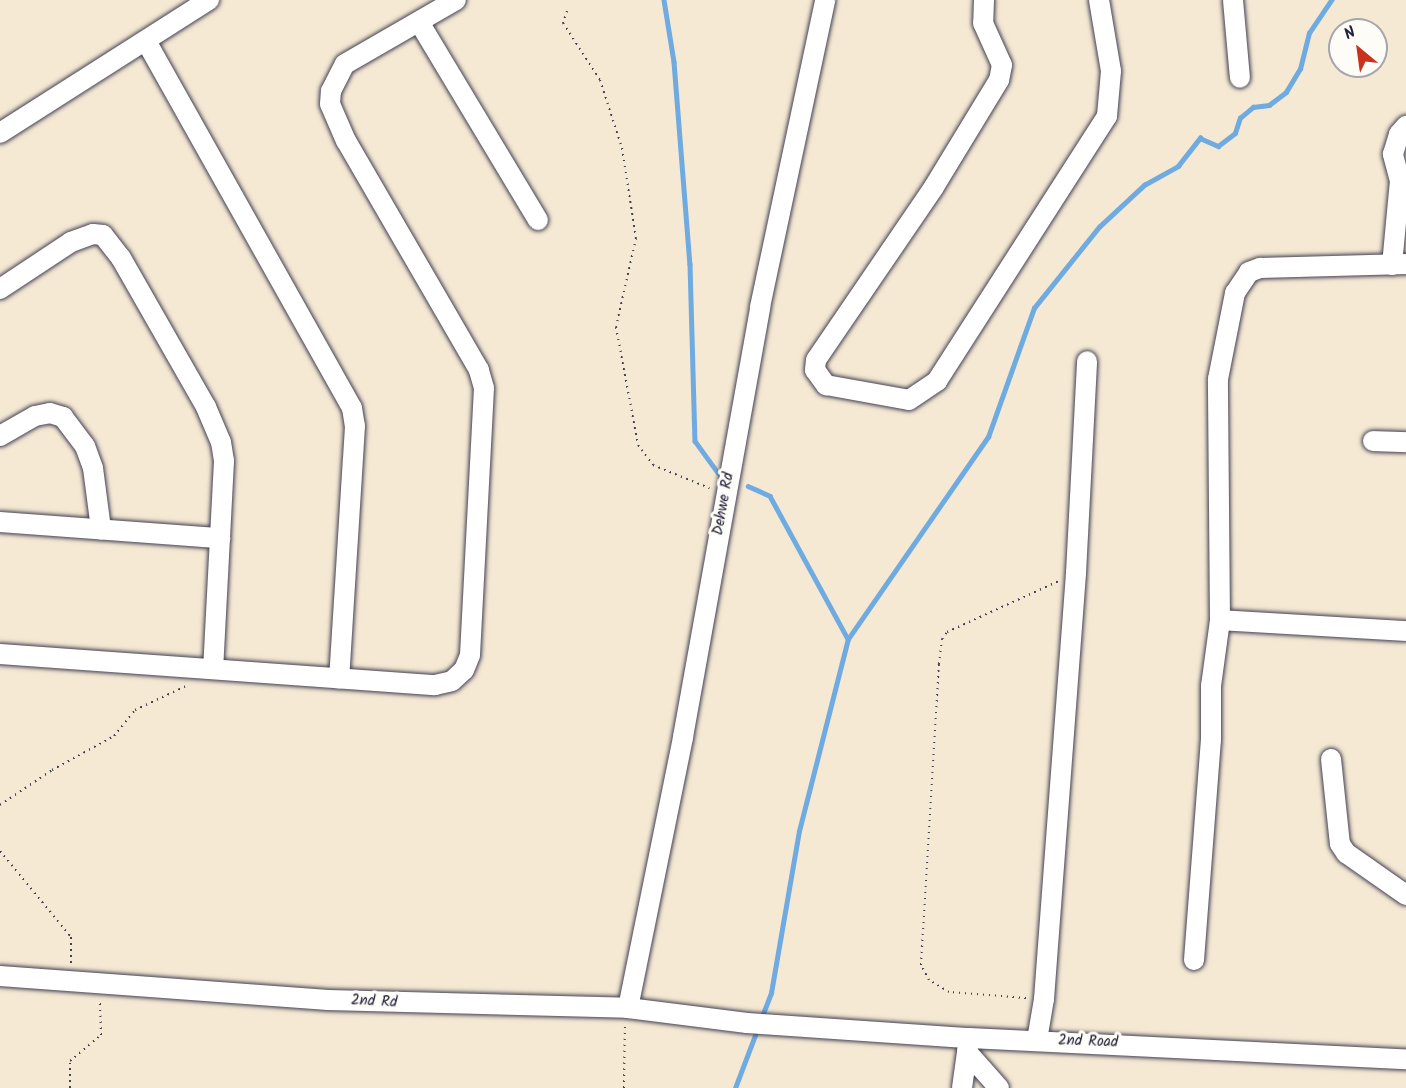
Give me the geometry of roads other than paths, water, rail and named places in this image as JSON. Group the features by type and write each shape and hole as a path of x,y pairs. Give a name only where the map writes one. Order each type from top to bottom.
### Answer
{"street":[{"path":"0,134 209,0"},
{"path":"0,654 435,685 452,681 464,670 470,655 484,388 479,370 346,141 330,104 333,84 345,64 456,0"},
{"name":"Dehwe Rd","path":"628,1008 683,737 760,307 825,0"},
{"path":"984,0 983,23 1002,65 999,80 934,187 816,360 815,370 826,385 909,400 930,390 937,381 1107,116 1112,100 1111,71 1099,0"},
{"path":"1233,0 1240,78"},
{"path":"419,22 538,220"},
{"path":"146,41 352,408 355,426 339,678"},
{"path":"1194,960 1211,740 1211,686 1220,620 1218,379 1240,281 1260,268 1399,264 1400,181 1393,154 1399,134 1406,126"},
{"path":"0,289 82,237 103,235 111,241 216,425 224,461 213,668"},
{"path":"1037,1040 1044,999 1076,573 1087,361"},
{"path":"0,436 35,417 50,413 63,417 85,446 93,468 101,529"},
{"path":"1373,441 1406,442"},
{"path":"0,522 220,538"},
{"path":"1220,620 1406,632"},
{"path":"1331,759 1340,844 1346,853 1406,895"},
{"name":"2nd Rd","path":"0,976 459,1006 628,1008 769,1024"},
{"name":"2nd Road","path":"769,1024 968,1045 1037,1040 1406,1059"},
{"path":"962,1088 968,1045"},
{"path":"968,1045 999,1088"}],"waterway":[{"path":"664,0 674,62 690,264 695,441 718,473"},
{"path":"761,1019 771,993 799,831 848,639 988,437 1034,308 1099,227 1144,185 1178,166 1200,138 1218,146 1235,133 1240,118 1253,107 1269,105 1286,92 1300,69 1309,33 1331,0"},
{"path":"748,486 770,496 848,639"},
{"path":"735,1088 757,1030"}]}
